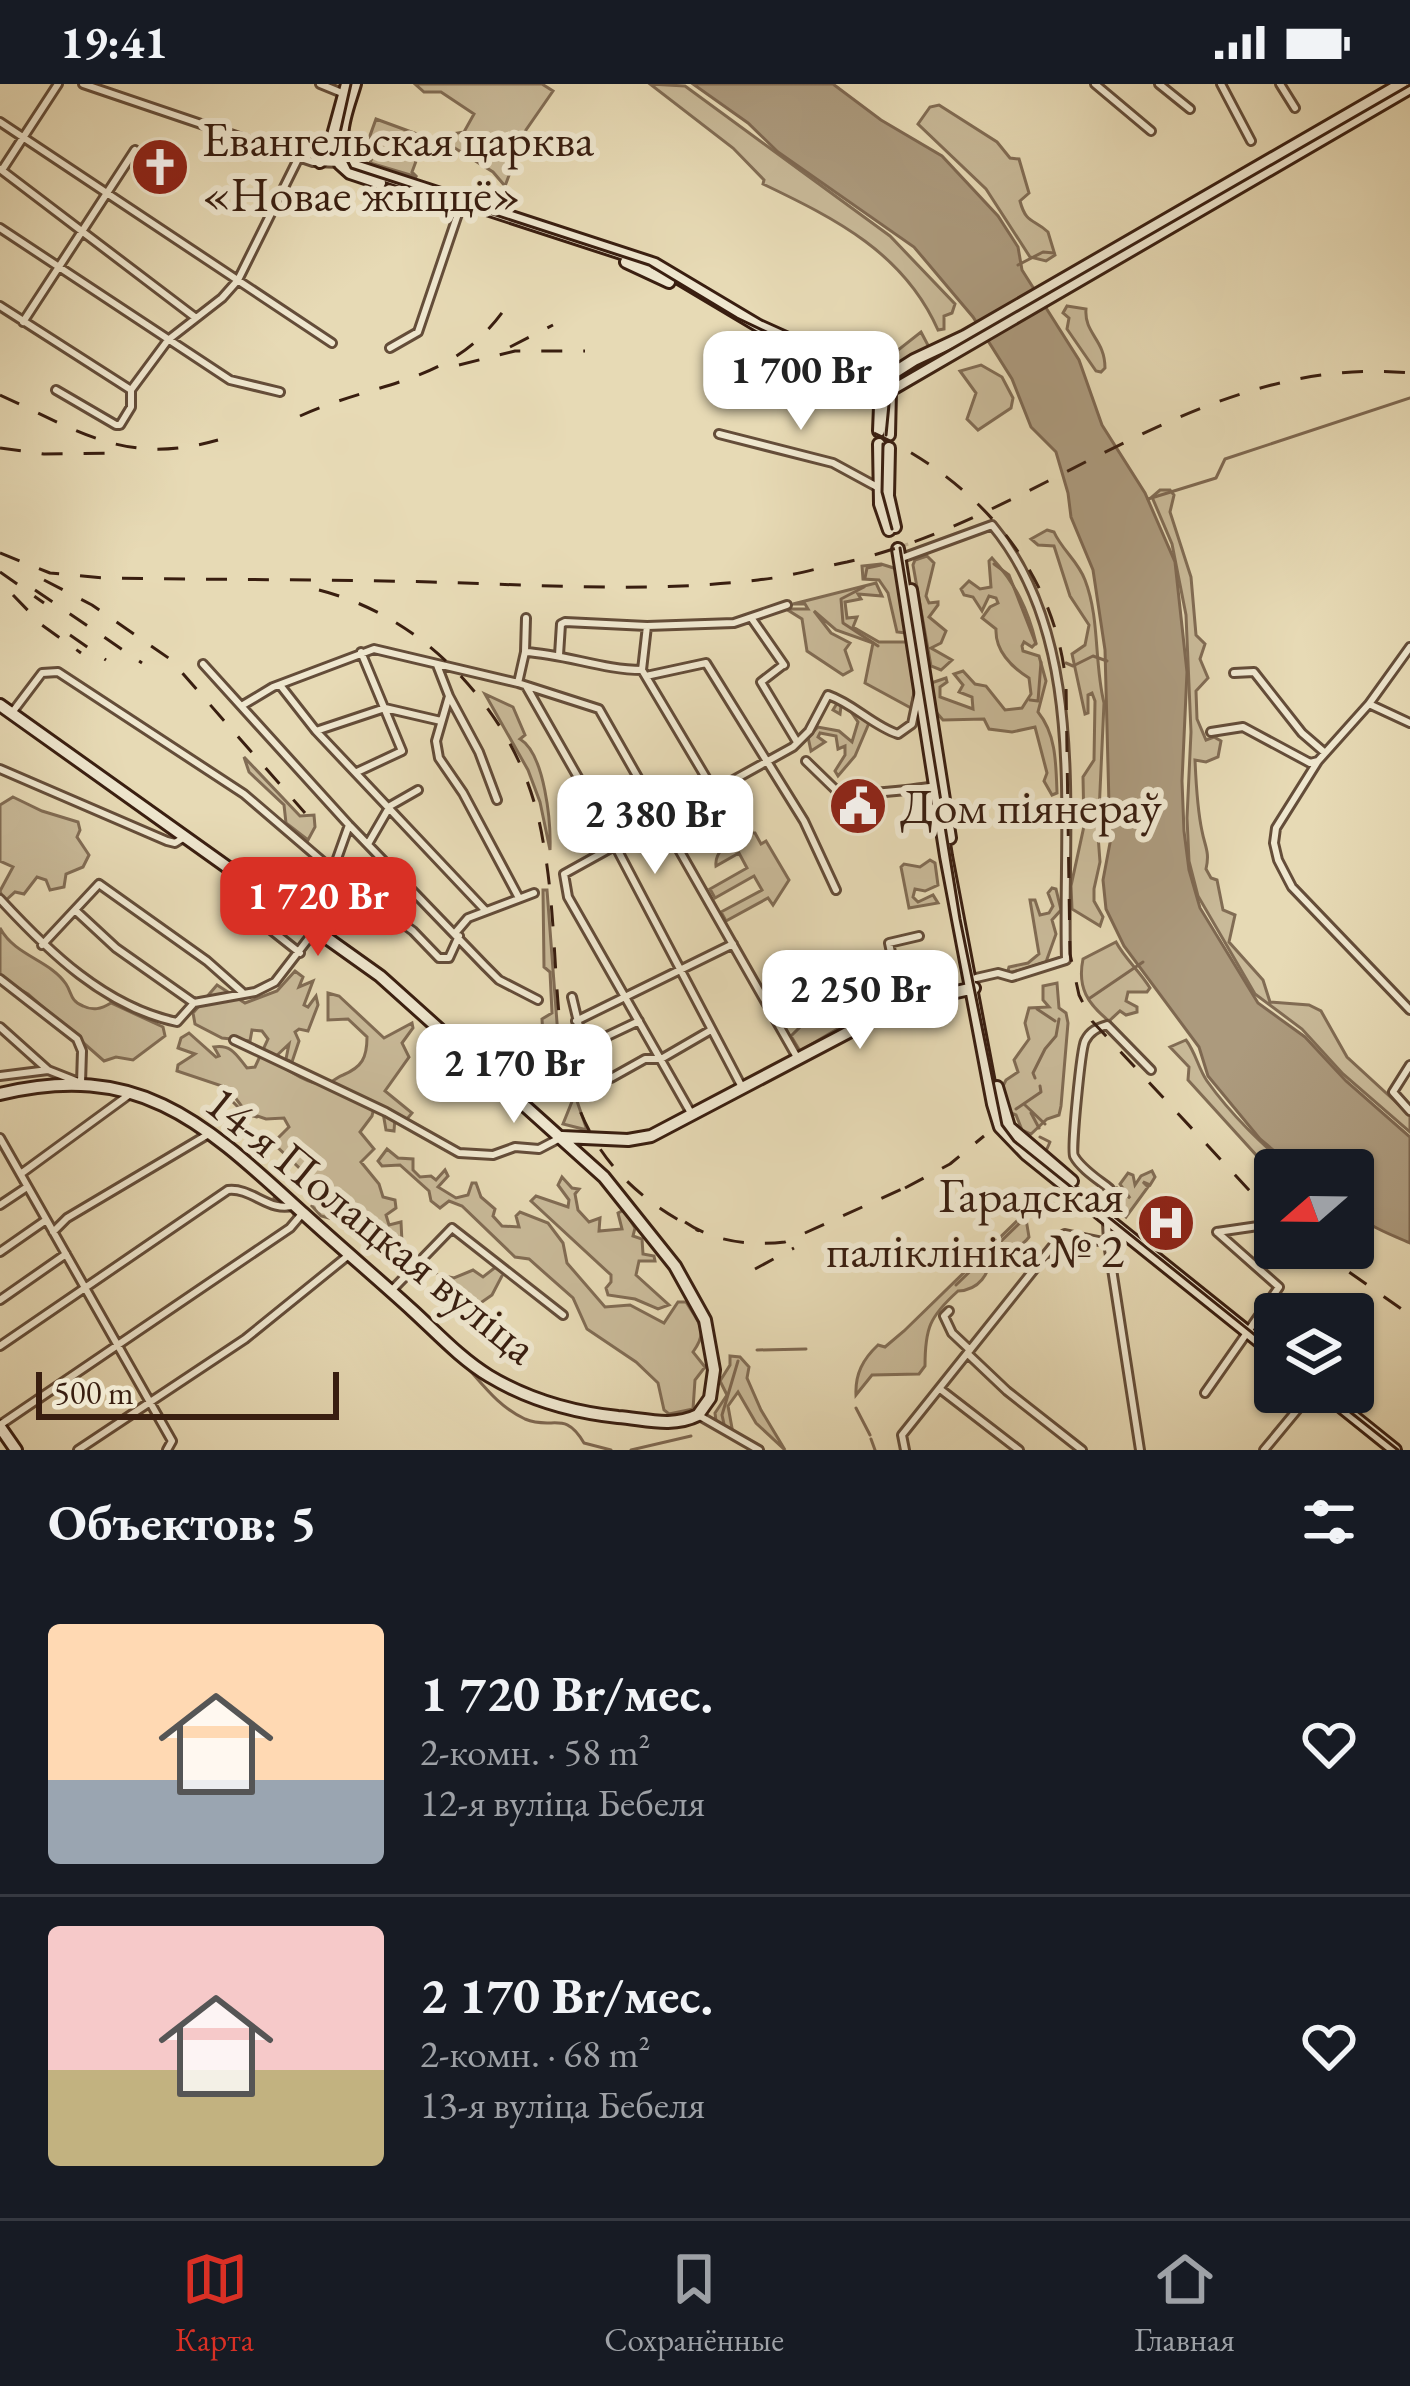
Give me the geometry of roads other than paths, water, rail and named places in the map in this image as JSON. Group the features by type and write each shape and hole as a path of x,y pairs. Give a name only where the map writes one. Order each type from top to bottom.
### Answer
{"main road":[{"path":"884,390 1401,84"},
{"path":"1152,232 1410,88"},
{"path":"320,163 349,90"},
{"path":"349,90 341,141 350,172 654,268 730,319 884,390"},
{"path":"333,135 348,163"},
{"path":"884,390 883,489 901,551 949,855 1000,1127 1254,1332"},
{"path":"0,705 405,995 619,1192 694,1295 710,1335 714,1370 710,1397 698,1415"},
{"path":"930,730 949,855"},
{"path":"562,1137 644,1138 902,1004 974,985"},
{"name":"14-я Полацкая вуліца","path":"0,1094 81,1084 131,1092 180,1112 211,1132 471,1363 534,1398 578,1412 659,1422 698,1415"},
{"path":"586,1160 583,1147 590,1138"},
{"path":"1355,1414 1395,1450"},
{"path":"1355,1414 1405,1450"},
{"path":"0,1426 16,1450"}],"street":[{"path":"58,84 1,171 196,318"},
{"path":"83,84 299,157 348,163"},
{"path":"320,84 349,90"},
{"path":"1095,84 1151,131"},
{"path":"1159,84 1190,109"},
{"path":"1221,84 1251,140"},
{"path":"1280,84 1294,108"},
{"path":"0,122 332,343"},
{"path":"23,322 135,150"},
{"path":"56,390 120,425 130,406 131,390 168,340 238,280 299,157"},
{"path":"390,348 418,332 460,205"},
{"path":"0,228 230,380 280,392"},
{"path":"0,306 131,390"},
{"path":"718,434 833,463 883,489"},
{"path":"865,478 883,473"},
{"path":"901,551 971,535 990,524 1016,556 1043,613 1057,664 1066,959 1012,977 998,974 974,985"},
{"path":"559,655 565,622 734,623 788,604"},
{"path":"526,618 522,685 616,847 743,1089"},
{"path":"752,619 785,666 761,682 797,742"},
{"path":"647,626 644,673 730,818"},
{"path":"1410,647 1369,704 1324,752 1276,828 1278,860 1292,887 1410,1010"},
{"path":"243,705 361,652 383,651 592,704 604,714 798,1059"},
{"path":"358,772 402,751 361,652"},
{"path":"525,652 644,673 706,663 807,826 836,890"},
{"path":"203,664 499,980 538,1000"},
{"path":"437,665 497,800"},
{"path":"11,714 39,676 58,672 244,794 413,931 439,958 448,958 464,922 534,893"},
{"path":"1234,673 1254,672 1302,733 1324,752"},
{"path":"693,1116 568,897 564,874 766,763 809,731 830,694 898,734 912,724 922,683"},
{"path":"280,685 316,731 485,910"},
{"path":"449,696 436,741 440,758 519,898"},
{"path":"1369,704 1410,723"},
{"path":"316,731 385,708 441,721"},
{"path":"1211,732 1243,727 1301,759 1318,761"},
{"path":"806,761 842,796 879,796 935,786"},
{"path":"0,770 167,841 180,841 185,835"},
{"path":"368,844 390,806 418,790"},
{"path":"333,868 349,825"},
{"path":"42,945 99,884 207,961 242,992"},
{"path":"0,899 42,945 115,998 178,1022 194,1003 255,992 274,982 350,884"},
{"path":"244,898 266,926 300,953"},
{"path":"76,910 116,949 194,1003"},
{"path":"902,1004 889,943 919,936"},
{"path":"576,1021 733,944"},
{"path":"0,979 77,1040 82,1051 81,1084 48,1070 0,1027"},
{"path":"572,998 584,1047 639,1021"},
{"path":"1096,1205 1109,1189 1072,1151 1082,1046 1095,1029 1108,1025 1151,1070"},
{"path":"610,1078 645,1059 661,1059 711,1030"},
{"path":"234,1040 386,1112 459,1153 493,1155 515,1147 538,1149 562,1137"},
{"path":"1410,1065 1393,1092 1410,1111"},
{"path":"0,1076 48,1070"},
{"path":"22,1173 131,1092"},
{"path":"53,1232 211,1132"},
{"path":"0,1138 172,1441 167,1450"},
{"path":"0,1162 10,1156"},
{"path":"0,1205 28,1186"},
{"path":"0,1346 228,1190 237,1188 278,1208 299,1209 290,1228 0,1426"},
{"path":"1110,1216 1108,1244 1140,1450"},
{"path":"0,1252 46,1220"},
{"path":"1254,1227 1216,1232 1254,1265"},
{"path":"391,1292 452,1228 562,1315"},
{"path":"905,1450 902,1435 1060,1237 1065,1234 1108,1244"},
{"path":"0,1300 66,1254"},
{"path":"79,1450 245,1340 350,1255"},
{"path":"1205,1394 1279,1287 1258,1269"},
{"path":"949,1311 944,1316 946,1325 969,1352 1082,1450"},
{"path":"940,1389 1018,1450"},
{"path":"1264,1450 1295,1413"},
{"path":"698,1415 760,1450"}],"waterway":[{"path":"1018,265 1043,252 1054,253"},
{"path":"1148,499 1216,478 1225,459 1410,398"},
{"path":"994,564 1009,575 1036,644"},
{"path":"865,578 867,568 881,565"},
{"path":"864,587 841,599 843,623 878,646"},
{"path":"1066,663 1073,666 1093,656 1107,661"},
{"path":"1030,700 1038,701 1041,662"},
{"path":"1090,998 1143,962"},
{"path":"1037,1009 1055,1021"},
{"path":"1035,1078 1033,1073 1056,1036 1059,1019"},
{"path":"1016,1109 1041,1092 1040,1086"},
{"path":"227,1096 245,1114 257,1117"},
{"path":"1025,1105 1045,1124"},
{"path":"1031,1113 1039,1128"},
{"path":"1040,1137 1050,1142 1046,1151"},
{"path":"274,1198 286,1204"},
{"path":"1028,1212 1041,1200"},
{"path":"291,1210 294,1215"},
{"path":"956,1285 1026,1217"},
{"path":"350,1262 374,1283"},
{"path":"757,1350 806,1349"},
{"path":"724,1424 722,1415 738,1361"},
{"path":"466,1366 516,1414 535,1422 564,1424 584,1443 611,1450"},
{"path":"856,1408 870,1435"},
{"path":"631,1450 691,1436"},
{"path":"871,1439 875,1450"}],"tram line":[{"path":"351,84 338,142 351,168 649,265 737,318 876,384 884,390 887,404"},
{"path":"886,435 891,384 1410,85"},
{"path":"883,444 882,492 892,529"},
{"path":"900,548 960,919 1002,1125 1014,1141 1254,1334"},
{"path":"1351,1413 1398,1450"}],"railway":[{"path":"300,416 443,364 491,327 512,298"},
{"path":"510,347 553,325"},
{"path":"459,365 515,351 585,351"},
{"path":"0,553 50,573 103,578 636,587 769,579 919,540 1191,412 1261,388 1334,374 1410,373"},
{"path":"0,395 80,432 130,447 186,447 218,440"},
{"path":"874,433 945,476 976,503 1004,532 1045,602 1066,683 1070,954 1079,995 1092,1021 1254,1195"},
{"path":"0,448 44,454 119,453"},
{"path":"0,572 44,603"},
{"path":"44,580 92,605 170,659 305,813"},
{"path":"35,590 142,663"},
{"path":"319,590 377,612 428,645 458,673 502,730 532,794 543,841 559,1011 566,1062 580,1111 604,1155 643,1195 699,1231"},
{"path":"13,595 42,625 81,653"},
{"path":"70,635 106,660"},
{"path":"905,1188 950,1164 984,1136"},
{"path":"685,1222 733,1241 785,1242 902,1189"},
{"path":"755,1269 794,1248"},
{"path":"1345,1269 1410,1315"}],"place":[{"name":"Евангельская царква «Новае жыццё»","path":"160,167"},
{"name":"Дом піянераў","path":"858,806"},
{"name":"Гарадская паліклініка № 2","path":"1166,1223"}]}
